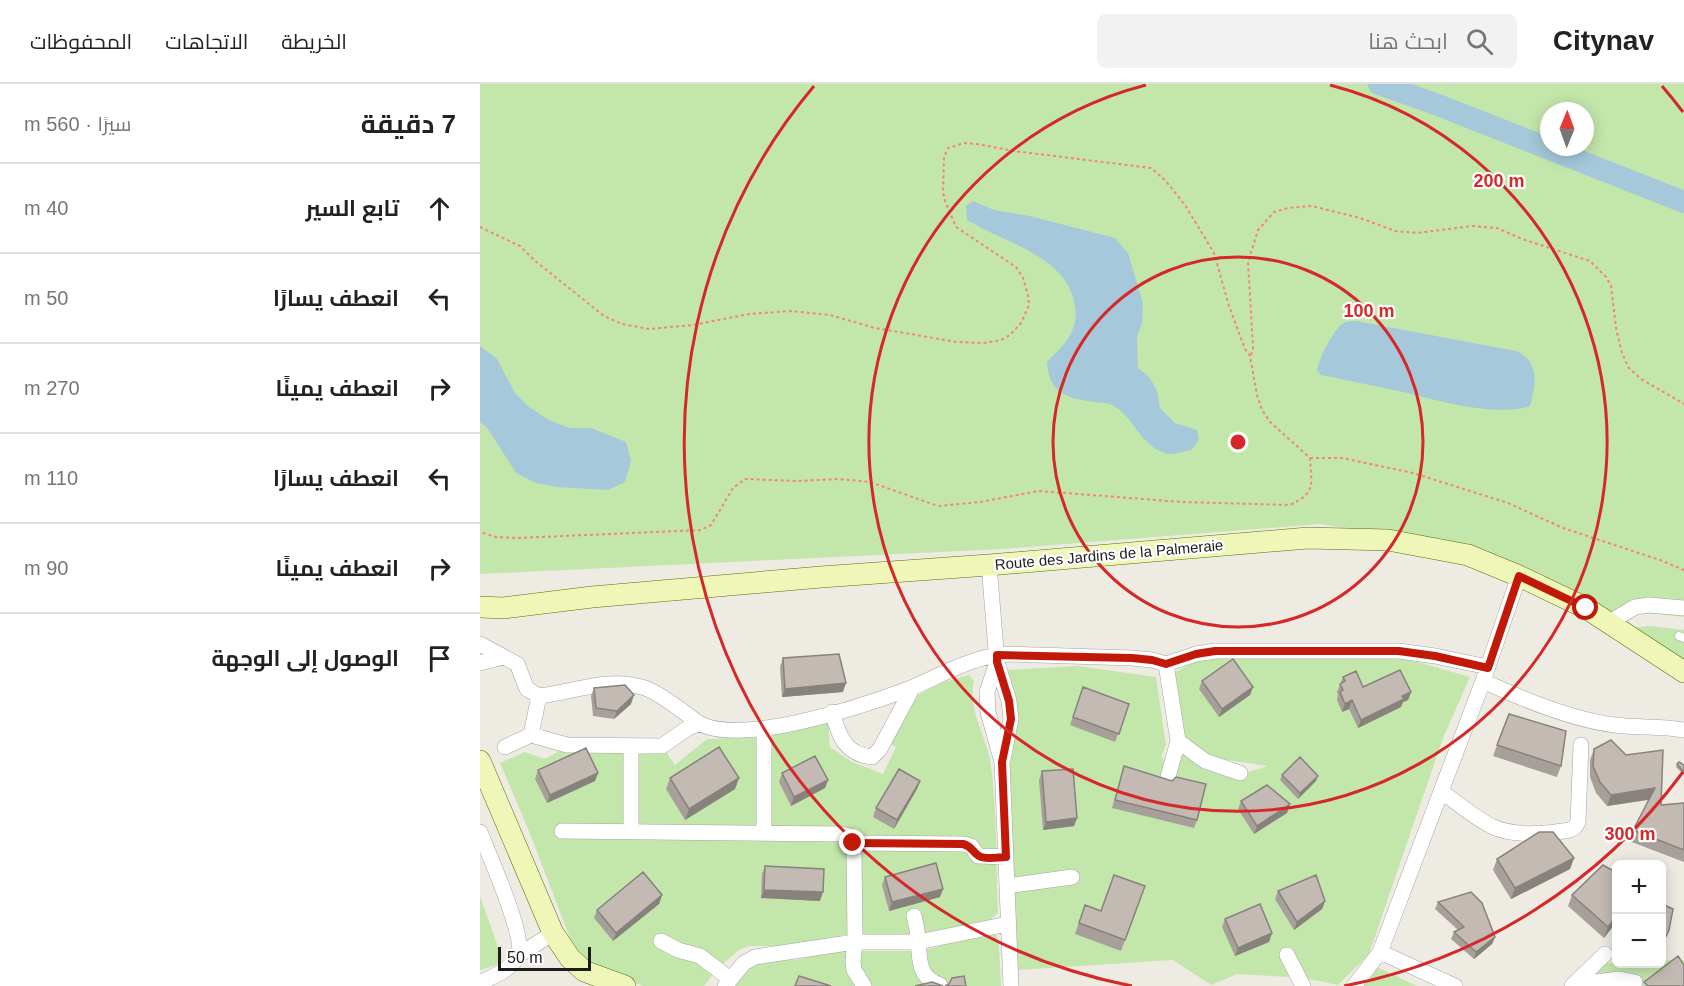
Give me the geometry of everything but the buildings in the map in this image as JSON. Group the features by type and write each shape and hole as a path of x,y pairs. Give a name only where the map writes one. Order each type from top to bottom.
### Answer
{"street":[{"name":"Route des Jardins de la Palmeraie","path":"480,607 503,608 592,597 821,577 989,566 1308,538 1355,538 1388,540 1468,555 1586,608 1684,672"},
{"path":"989,566 997,658 1009,701 1011,719 1002,762"},
{"path":"1354,986 1380,952 1442,791 1519,576"},
{"path":"1608,623 1635,607 1649,605 1684,608"},
{"name":"Route des Jardins de la Palmeraie","path":"480,622 503,608"},
{"path":"480,644 517,664 527,688 539,696 605,683 626,684 646,689 698,724 734,732 787,725 874,701 913,687 959,666 997,658 1132,658 1166,664 1196,654 1215,651 1391,651 1435,656 1485,674 1526,700 1593,721 1613,725 1668,727 1684,730"},
{"path":"480,663 503,657"},
{"path":"997,658 987,692 988,712 1002,762 1011,986"},
{"path":"1166,664 1178,741 1168,777"},
{"path":"831,712 845,746 852,752 872,757 880,749 913,687"},
{"path":"531,735 539,696"},
{"path":"505,747 531,735 567,745 662,746 688,728 698,724"},
{"path":"764,729 764,833"},
{"path":"1178,741 1205,760 1240,773"},
{"path":"1442,791 1491,826 1505,831 1570,830 1578,822 1581,745"},
{"path":"631,746 631,831"},
{"path":"480,761 553,933 570,958 584,971 625,986"},
{"path":"562,831 841,834 850,836 853,843 854,970 864,986"},
{"path":"480,832 516,926 520,946 519,955"},
{"path":"853,843 963,844 971,846 982,858 1006,857"},
{"path":"1007,886 1072,877"},
{"path":"914,916 919,964 932,981 940,985"},
{"path":"661,941 678,950 700,956 727,983 744,963 755,957 855,942 918,942 1008,924"},
{"path":"480,983 502,972 519,955 553,933"},
{"path":"1380,952 1455,986"},
{"path":"1287,954 1303,986"},
{"path":"1572,986 1605,954"},
{"path":"1572,986 1619,979 1635,982"}],"path":[{"path":"480,227 520,246 585,302 612,321 637,327 680,327 749,314 791,311 830,315 907,334 925,335 957,342 995,342 1010,335 1021,323 1029,305 1028,295 1023,278 1016,267 956,227 943,192 944,157 948,148 964,143 977,144 1151,168 1165,180 1185,205 1214,253 1229,306 1245,349 1250,356 1262,410 1270,422 1310,458 1342,458 1413,473 1508,503 1563,528 1684,570"},
{"path":"1250,356 1253,348 1248,262 1258,231 1274,212 1312,206 1360,218 1395,231 1417,234 1472,226 1497,228 1522,239 1590,261 1606,277 1611,286 1616,328 1628,367 1641,379 1684,404"},
{"path":"480,532 496,537 517,538 701,530 715,520 733,488 745,479 757,478 797,481 858,480 870,482 938,506 980,502 1039,491 1182,502 1290,505 1304,498 1311,487 1310,458"}],"green space":[{"path":"480,84 1684,84 1684,617 1606,613 1472,550 1320,524 1003,549 480,574"},
{"path":"1650,626 1684,630 1684,664 1626,628"},
{"path":"1206,655 1400,657 1470,677 1443,738 1369,954 1338,985 1304,978 1237,974 1211,985 1173,960 1018,970 1011,880 1007,756 1014,733 1015,713 1008,670 1077,666 1156,677 1166,745 1161,757 1177,769 1183,749 1232,777 1268,766 1214,758 1181,740 1172,674"},
{"path":"969,675 974,681 973,703 989,755 993,784 998,913 990,920 941,933 833,937 789,946 749,946 739,950 717,969 704,986 644,986 615,976 585,960 570,938 500,763 525,752 545,759 566,747 662,746 675,765 707,739 764,737 828,720 830,747 852,762 883,774 896,747 888,743 914,697 941,683"},
{"path":"480,896 502,958 496,965 480,970"},
{"path":"995,931 999,946 1001,986 728,986 756,960 796,960 829,951 921,951"},
{"path":"1666,960 1684,960 1684,986 1581,986 1603,963 1612,963 1612,968 1666,968"},
{"path":"1377,967 1417,986 1360,986"}],"water":[{"path":"973,201 994,210 1030,216 1115,238 1128,253 1143,303 1142,323 1137,337 1138,368 1150,378 1157,391 1160,408 1175,423 1197,430 1199,440 1191,450 1168,454 1158,450 1144,439 1120,410 1112,405 1067,396 1055,387 1048,372 1047,362 1062,347 1074,326 1076,310 1070,289 1048,263 967,220 966,206"},
{"path":"1356,321 1516,351 1524,355 1533,367 1535,382 1530,406 1501,410 1484,409 1321,375 1317,370 1318,365 1337,329 1342,324"},
{"path":"480,346 497,359 515,393 529,407 549,420 570,428 591,428 626,442 631,461 625,482 608,490 557,487 536,483 516,473 488,429 480,422"}],"waterway":[{"path":"1379,84 1684,202"}],"route":[{"path":"853,843 967,844 982,858 1006,857 1002,762 1011,719 1009,701 997,655 1132,658 1166,664 1196,654 1215,651 1399,651 1435,656 1488,668 1519,576 1586,608"}]}
